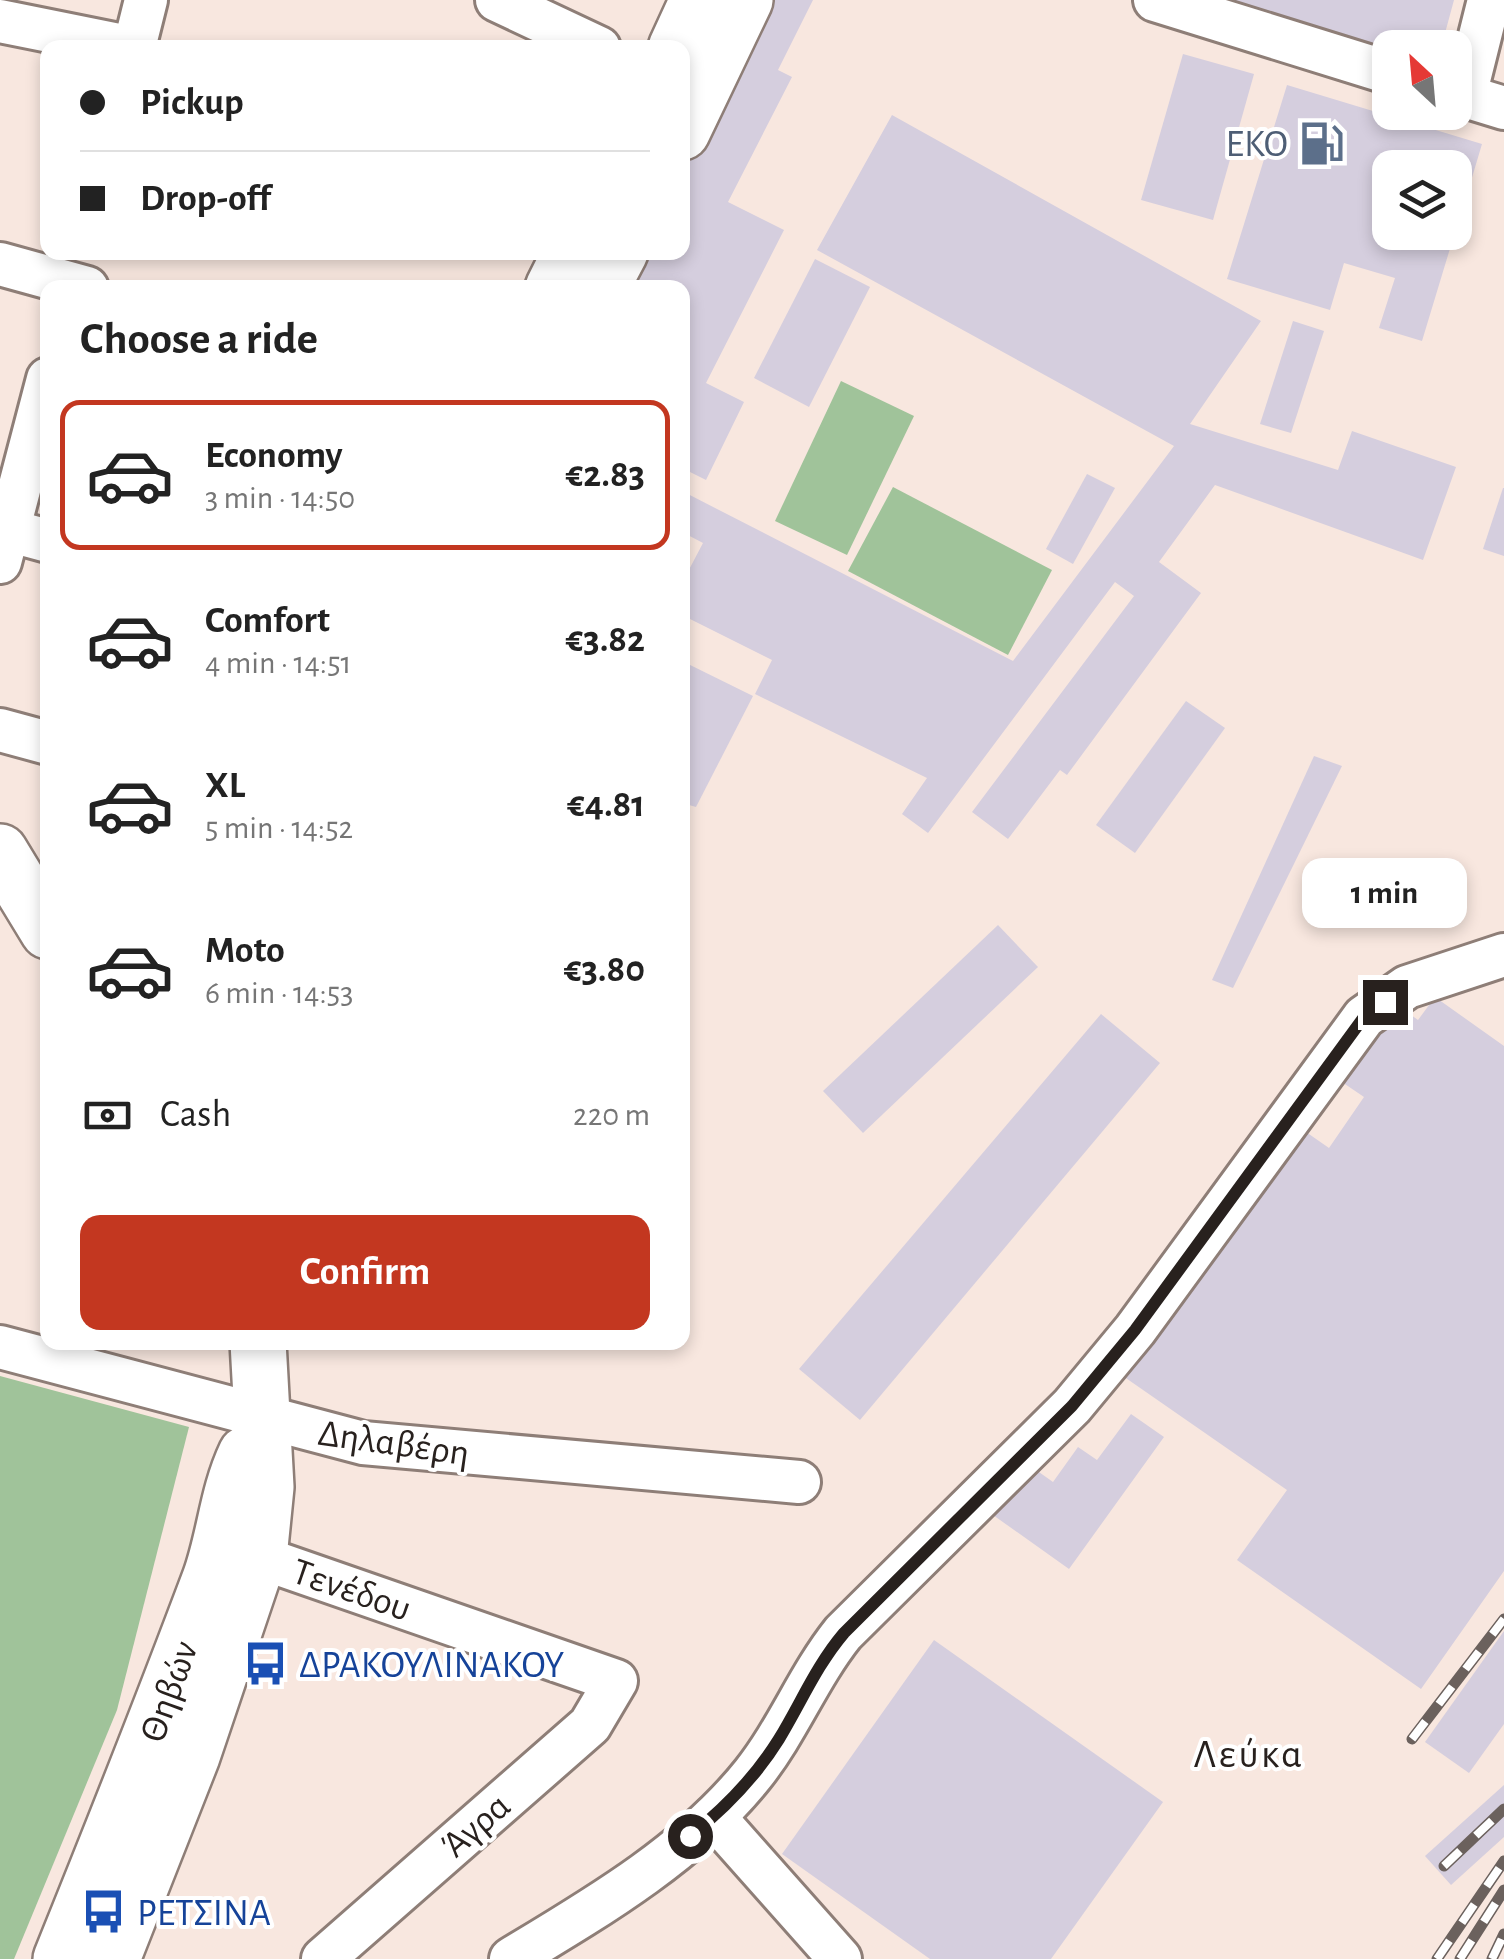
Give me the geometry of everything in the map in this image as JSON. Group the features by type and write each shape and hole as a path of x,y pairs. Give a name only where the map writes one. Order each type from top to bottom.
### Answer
{"main road":[{"path":"680,40 698,0"},
{"path":"690,115 745,0"},
{"path":"0,852 40,917"},
{"name":"Θηβών","path":"112,1959 192,1756 259,1557 266,1488 258,1350"},
{"name":"Θηβών","path":"61,1959 157,1727 213,1570 233,1481 262,1420"}],"street":[{"path":"136,40 146,0"},
{"path":"496,0 581,40"},
{"path":"1155,0 1372,67"},
{"path":"1475,99 1489,0"},
{"path":"0,22 93,40"},
{"path":"0,264 78,278"},
{"path":"14,540 40,416"},
{"path":"0,730 40,741"},
{"path":"511,1959 642,1874 714,1817 778,1740 819,1663 844,1633 1072,1406 1135,1330 1364,1017 1406,987 1504,955"},
{"name":"Δηλαβέρη","path":"0,1346 262,1420 363,1443 799,1482"},
{"name":"Τενέδου","path":"259,1557 616,1681"},
{"name":"Άγρα","path":"322,1959 590,1724 616,1681"},
{"path":"714,1817 840,1959"}],"green space":[{"path":"841,381 914,416 847,555 775,521"},
{"path":"893,487 1052,570 1008,655 848,571"},
{"path":"0,1376 189,1427 117,1710 14,1959 0,1959"}],"building":[{"path":"758,0 813,0 778,70 792,77 728,202 784,230 706,383 744,402 706,480 690,472 690,280 630,280 640,260 690,260 690,133"},
{"path":"1228,0 1454,0 1446,30 1372,30 1372,50"},
{"path":"1183,54 1254,74 1213,220 1141,200"},
{"path":"1287,85 1372,111 1372,130 1436,130 1482,144 1472,177 1472,150 1372,150 1372,250 1450,250 1422,341 1379,328 1395,278 1344,263 1330,310 1227,279"},
{"path":"892,115 1261,321 1190,424 1338,470 1352,431 1456,467 1423,560 1215,485 1159,562 1201,593 1067,775 1060,770 1008,839 972,812 1134,596 1115,582 928,833 902,814 927,778 755,694 772,660 690,619 690,568 703,543 690,536 690,495 1013,661 1174,446 817,250"},
{"path":"815,259 870,287 809,407 754,378"},
{"path":"1293,321 1324,331 1291,433 1260,424"},
{"path":"1087,474 1115,488 1073,564 1046,549"},
{"path":"1504,488 1504,556 1483,549"},
{"path":"690,665 753,696 696,807 690,805"},
{"path":"1186,701 1225,728 1135,853 1096,825"},
{"path":"1314,756 1342,766 1233,988 1212,980"},
{"path":"998,925 1038,967 863,1133 823,1091"},
{"path":"1435,997 1504,1046 1504,1571 1421,1689 1237,1560 1287,1490 1120,1374 1296,1125 1329,1148 1364,1097 1336,1078 1390,1000 1418,1020"},
{"path":"1101,1014 1160,1063 860,1420 799,1369"},
{"path":"1131,1414 1164,1437 1069,1569 993,1515 1029,1465 1053,1482 1078,1447 1097,1460"},
{"path":"1504,1631 1504,1724 1469,1773 1425,1742"},
{"path":"934,1640 1163,1802 1051,1959 930,1959 782,1854"},
{"path":"1504,1785 1504,1837 1451,1885 1425,1856"}],"railway":[{"path":"1412,1739 1504,1619"},
{"path":"1444,1866 1504,1809"},
{"path":"1437,1959 1504,1861"},
{"path":"1460,1959 1504,1890"},
{"path":"1492,1959 1504,1934"}],"place":[{"name":"EKO","path":"1321,143"},
{"name":"ΔΡΑΚΟΥΛΙΝΑΚΟΥ","path":"266,1664"},
{"name":"ΡΕΤΣΙΝΑ","path":"104,1912"}],"district":[{"name":"Λεύκα","path":"1249,1753"}],"route":[{"path":"690,1836 714,1817 750,1777 778,1740 819,1663 844,1633 1072,1406 1135,1330 1364,1017 1385,1002"}]}
